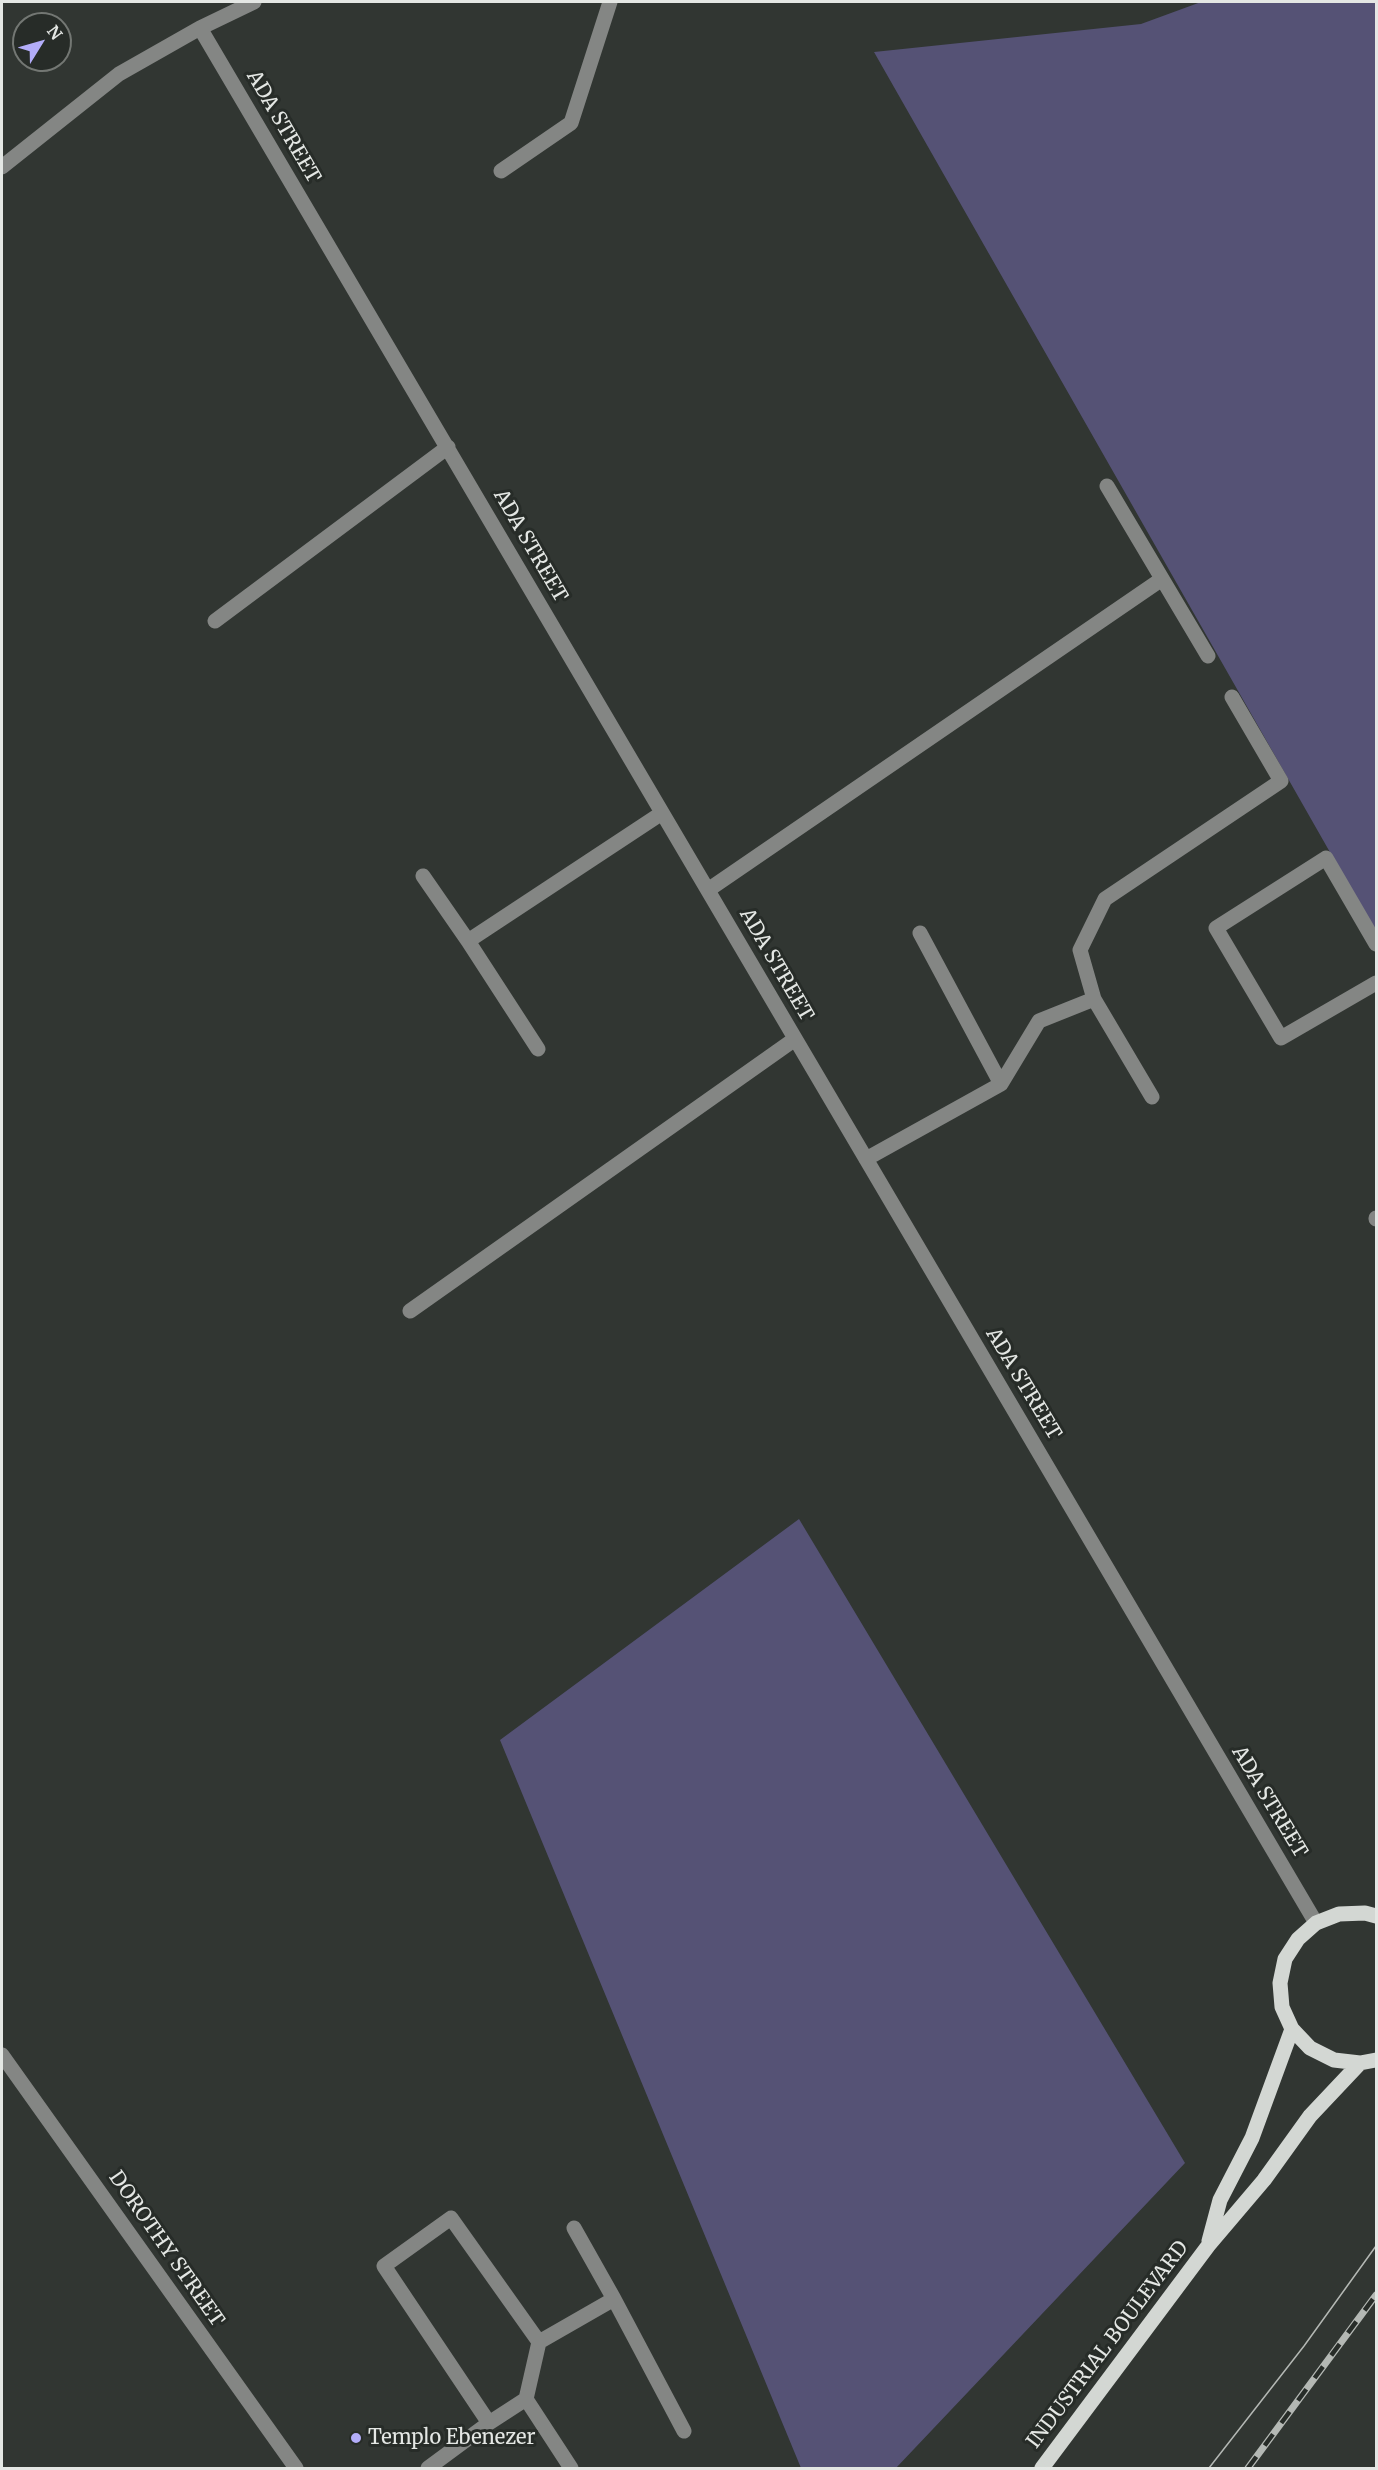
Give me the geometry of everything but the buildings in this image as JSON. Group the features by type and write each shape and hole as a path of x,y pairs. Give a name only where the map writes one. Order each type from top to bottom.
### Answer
{"main road":[{"path":"1377,1917 1365,1913 1339,1914 1316,1923 1298,1939 1285,1959 1282,1975 1282,2007 1292,2029 1310,2048 1334,2060 1360,2063 1377,2060"},
{"name":"INDUSTRIAL BOULEVARD","path":"1208,2246 1220,2200 1252,2138 1292,2029"},
{"name":"INDUSTRIAL BOULEVARD","path":"1042,2469 1208,2246 1264,2180 1310,2115 1360,2063"}],"street":[{"path":"2,167 119,74 200,28 254,2"},
{"path":"501,171 571,123 610,2"},
{"name":"ADA STREET","path":"200,28 1316,1923"},
{"path":"215,621 448,447"},
{"path":"1107,486 1208,656"},
{"path":"708,890 1162,579"},
{"path":"1152,1097 1094,999 1080,950 1105,899 1281,781 1232,697"},
{"path":"468,941 662,813"},
{"path":"1377,944 1326,858 1216,928 1281,1038 1377,982"},
{"path":"423,876 538,1049"},
{"path":"920,933 1001,1084"},
{"path":"866,1159 1001,1084 1039,1021 1094,999"},
{"path":"410,1311 795,1039"},
{"name":"DOROTHY STREET","path":"2,2055 296,2469"},
{"path":"489,2423 384,2266 451,2218 539,2342"},
{"path":"574,2228 684,2431"},
{"path":"428,2469 489,2423 526,2399 539,2342 614,2299"},
{"path":"526,2399 571,2469"}],"shaded area":[{"path":"1201,2 1376,2 1376,933 874,52 1141,24"},
{"path":"799,1519 1185,2163 896,2468 801,2468 500,1740"}],"tram line":[{"path":"1209,2468 1304,2346 1376,2246"}],"railway":[{"path":"1248,2468 1376,2295"}],"place":[{"name":"Templo Ebenezer","path":"356,2438"}]}
